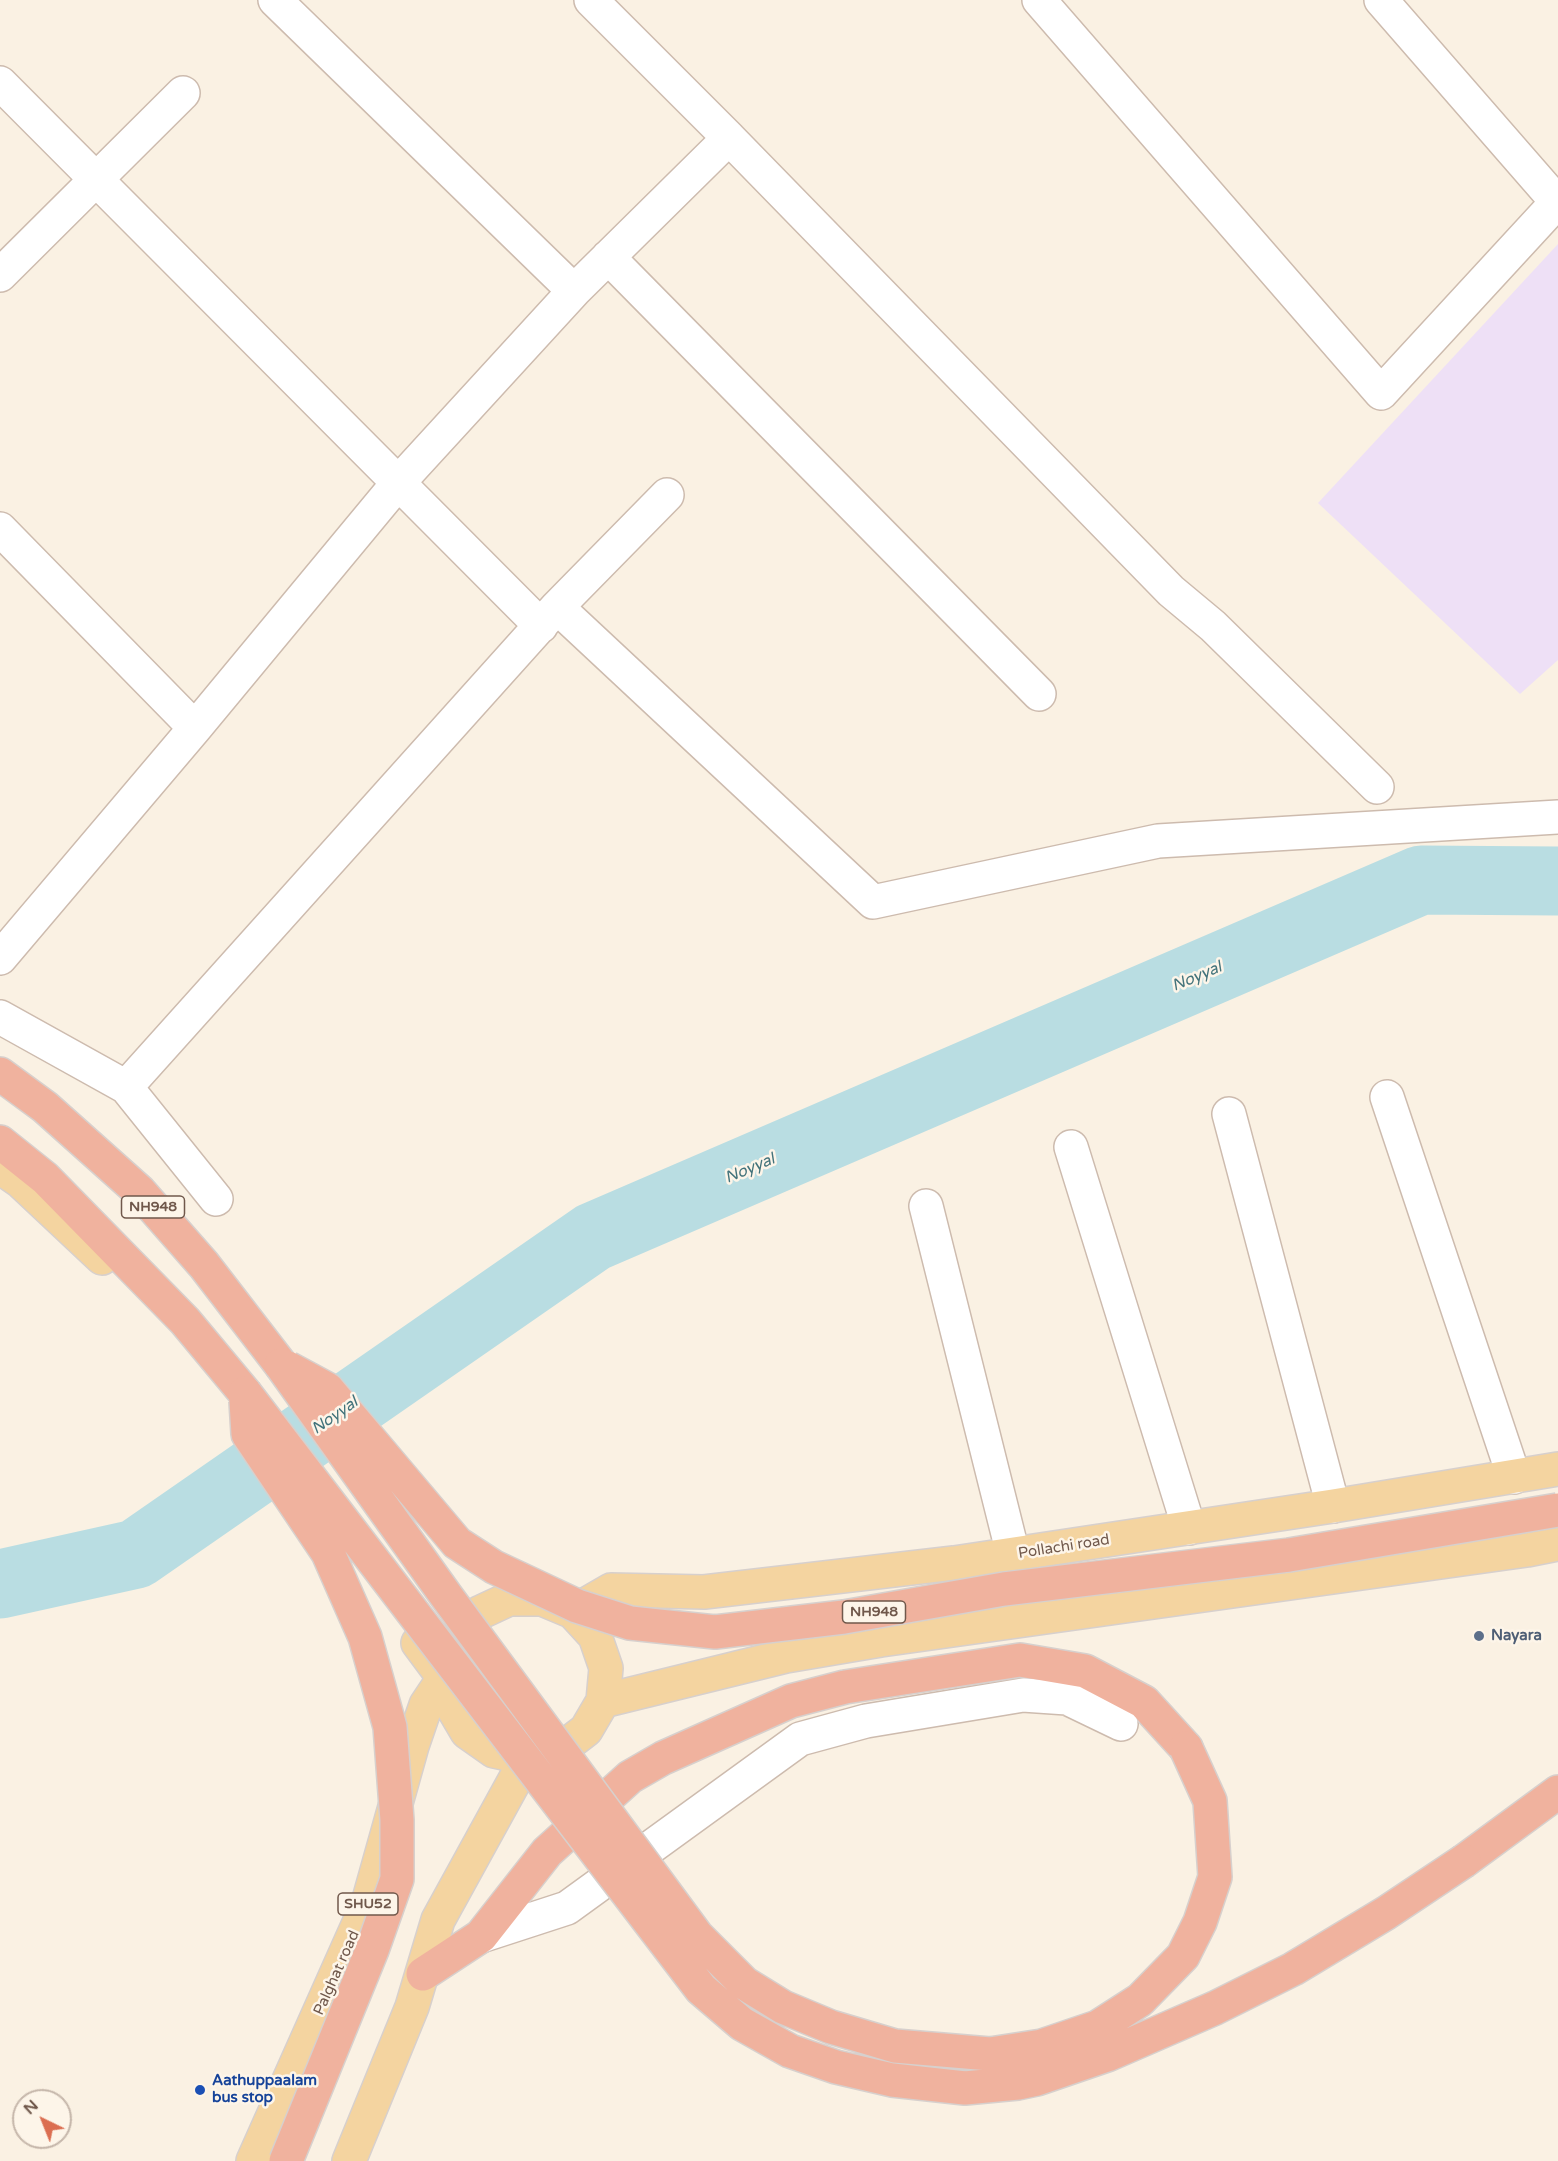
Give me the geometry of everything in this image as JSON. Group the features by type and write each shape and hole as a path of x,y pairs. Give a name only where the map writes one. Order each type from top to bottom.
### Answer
{"highway":[{"name":"NH948","path":"0,1074 45,1107 139,1191 204,1265 281,1365 327,1389 457,1543 494,1567 576,1606 630,1623 714,1632 844,1617 1004,1589 1289,1555 1558,1510"},
{"path":"0,1142 45,1178 177,1313 245,1393 701,1989 742,2024 790,2051 836,2067 892,2080 965,2088 1037,2079 1107,2055 1293,1969 1386,1913 1464,1861 1558,1792"},
{"path":"281,1365 447,1597 697,1936 744,1983 783,2007 831,2027 895,2046 990,2054 1042,2046 1098,2027 1140,2000 1184,1956 1200,1922 1215,1877 1210,1801 1186,1748 1144,1702 1085,1671 1020,1660 845,1687 791,1701 663,1758 630,1777 547,1852 480,1936 423,1974"},
{"path":"245,1393 248,1434 328,1553 365,1637 390,1727 397,1820 397,1879 372,1950 286,2161"}],"main road":[{"path":"0,1167 21,1181 169,1320 326,1517 444,1678 450,1703 467,1732 494,1751 527,1758 560,1750 586,1730 603,1701 606,1668 595,1636 573,1612 542,1599 509,1599 479,1613 457,1639 444,1678"},
{"name":"Pollachi road","path":"573,1612 611,1590 704,1592 1013,1554 1333,1506 1558,1469"},
{"path":"603,1701 786,1656 880,1640 1558,1544"},
{"name":"Palghat road","path":"253,2161 368,1903 412,1746 426,1705 444,1678"},
{"path":"349,2161 423,1974 438,1920 527,1758"}],"street":[{"path":"275,0 574,291"},
{"path":"591,0 729,138 1171,591 1213,626 1377,788"},
{"path":"1039,0 1381,393 1558,202 1381,0"},
{"path":"0,83 398,483 873,902 1158,841 1558,818"},
{"path":"0,275 183,93"},
{"path":"0,958 398,483 574,291 729,138"},
{"path":"608,257 1039,694"},
{"path":"126,1087 549,616 667,495"},
{"path":"0,529 195,728"},
{"path":"0,1017 126,1087 216,1198"},
{"path":"1387,1096 1514,1476"},
{"path":"1229,1114 1333,1506"},
{"path":"1071,1147 1189,1528"},
{"path":"926,1206 1013,1554"},
{"path":"480,1936 567,1908 800,1739 866,1720 1023,1695 1067,1698 1121,1724"}],"shaded area":[{"path":"1558,244 1558,660 1520,694 1318,503"}],"waterway":[{"name":"Noyyal","path":"0,1584 136,1554 593,1237 1421,880 1558,881"}],"place":[{"name":"Nayara","path":"1479,1636"},
{"name":"Aathuppaalam bus stop","path":"200,2090"}]}
